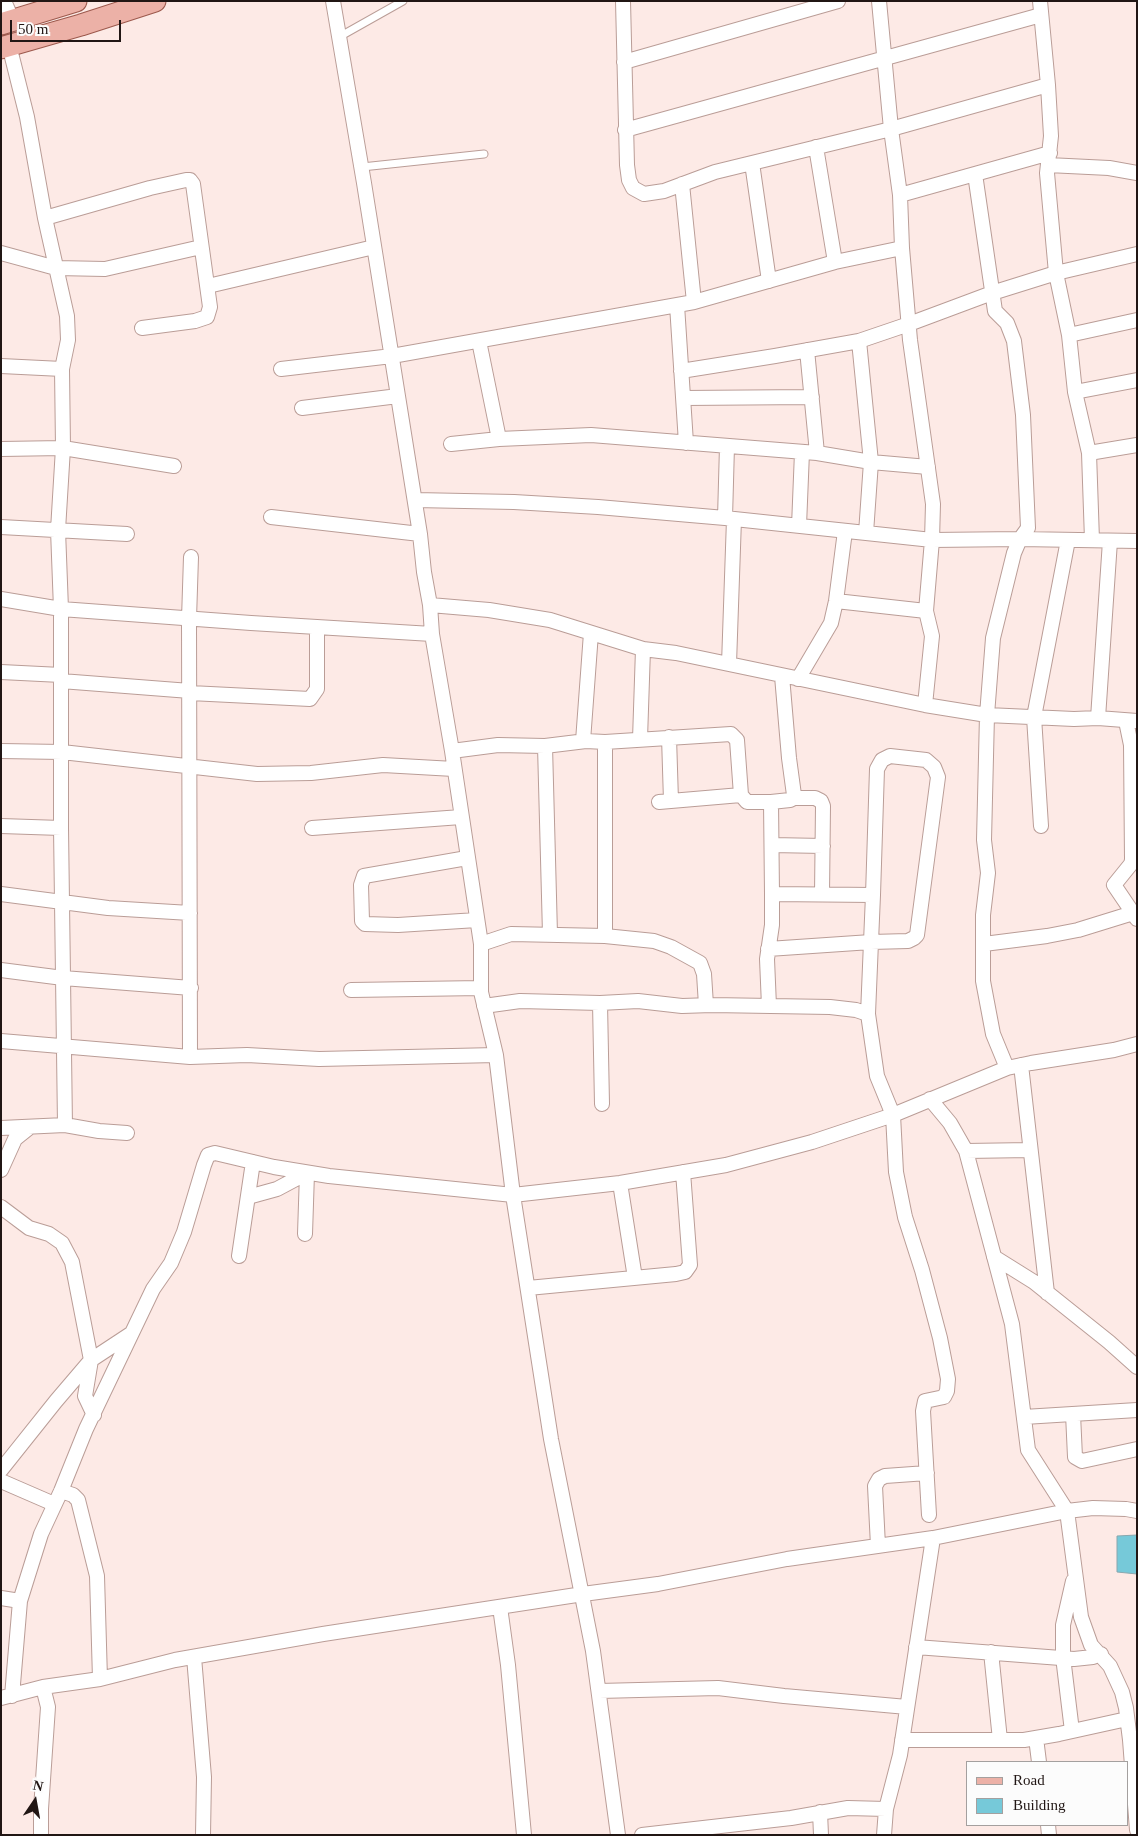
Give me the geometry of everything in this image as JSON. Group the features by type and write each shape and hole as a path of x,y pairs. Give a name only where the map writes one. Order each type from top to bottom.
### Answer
{"main road":[{"path":"7,22 39,7 76,1"},
{"path":"5,47 155,1"}],"street":[{"path":"4,1 7,22"},
{"path":"333,1 362,167 415,500 430,604 432,634 481,944 481,988 496,1055 513,1195 551,1440 594,1651 618,1835"},
{"path":"623,1 627,166 629,180 633,188 644,194 664,191 715,172 891,129 1048,84"},
{"path":"624,62 838,1"},
{"path":"879,1 891,129 900,195 902,248 909,324 933,504 926,611 932,636 925,705"},
{"path":"625,130 884,59 1040,8 1048,84 1049,159 1047,173 1056,273 1069,335 1075,392 1089,453 1092,540"},
{"path":"5,47 28,117 45,218 67,316 68,340 62,368 63,448 58,530 61,608 62,978 65,1125"},
{"path":"816,148 835,262"},
{"path":"900,195 974,174 1049,159 1137,172"},
{"path":"752,163 769,281"},
{"path":"974,174 995,311 1007,323 1014,341 1023,415 1028,528 1020,539 1014,553 993,638 987,715 984,840 988,872 983,915 983,981 993,1034 1014,1067 1030,1150 1047,1293"},
{"path":"45,218 150,188 190,180 193,184 210,308 206,317 196,320 142,328"},
{"path":"682,184 694,302"},
{"path":"1,253 56,268 105,269 201,247"},
{"path":"208,286 374,247"},
{"path":"281,368 392,356 694,302 835,262 902,248"},
{"path":"681,371 859,341 992,293 1056,273 1137,254"},
{"path":"677,304 686,443"},
{"path":"1069,335 1137,320"},
{"path":"479,340 499,439"},
{"path":"859,341 871,462 866,533"},
{"path":"807,350 817,453"},
{"path":"1,366 62,368"},
{"path":"1075,392 1137,380"},
{"path":"302,408 398,396"},
{"path":"683,398 812,397"},
{"path":"451,444 499,439 591,435 817,453 871,462 928,467"},
{"path":"1089,453 1137,445"},
{"path":"726,446 730,518 729,664"},
{"path":"1,449 63,448 174,466"},
{"path":"799,526 802,452"},
{"path":"415,500 524,502 730,518 932,540 1137,541"},
{"path":"271,517 420,534"},
{"path":"1,527 127,534"},
{"path":"798,679 831,623 836,601 845,531"},
{"path":"1041,826 1034,717 1068,540"},
{"path":"1098,718 1110,541"},
{"path":"190,1056 191,557"},
{"path":"1,599 61,608 190,619 432,634"},
{"path":"836,601 926,611"},
{"path":"430,604 489,610 550,620 643,649 729,664 925,705 987,715 1074,719 1098,718 1132,721 1134,864 1114,885 1135,916 1047,936 984,944"},
{"path":"1,672 190,692 310,699 317,689 317,627"},
{"path":"583,741 591,633"},
{"path":"640,739 643,649"},
{"path":"782,676 794,798"},
{"path":"452,751 498,745 545,746 583,741 605,742 730,734 737,740 741,795 747,802 771,802 794,798 815,798 821,801 823,806 822,894"},
{"path":"669,737 665,801 741,795"},
{"path":"605,742 605,936"},
{"path":"545,746 550,934"},
{"path":"1,751 62,752 257,774 311,773 383,765 454,769"},
{"path":"768,949 871,942 908,941 914,938 917,934 938,776 934,767 926,760 890,756 882,760 877,769 873,895 871,942 868,1014 877,1076 893,1115 896,1172 905,1217 922,1270 940,1338 948,1379 947,1391 944,1397 925,1401 923,1411 929,1515"},
{"path":"769,1006 767,959 772,925 771,802"},
{"path":"312,828 461,817"},
{"path":"1,826 61,828"},
{"path":"772,845 823,846"},
{"path":"467,858 364,876 361,885 362,921 365,924 398,925 477,920"},
{"path":"1,894 108,908 190,913"},
{"path":"772,894 873,895"},
{"path":"481,944 511,934 605,936 654,941 671,947 700,963 704,974 706,1005"},
{"path":"1,970 62,978 191,988"},
{"path":"351,990 481,988"},
{"path":"484,1006 520,1002 600,1004 638,1001 682,1006 830,1007 856,1010 868,1014"},
{"path":"600,1004 602,1104"},
{"path":"1,1042 190,1056 247,1055 319,1059 496,1055"},
{"path":"1137,1044 1014,1067 893,1115 812,1142 726,1164 620,1183 513,1195 307,1173 215,1153 208,1156 181,1240 171,1263 152,1289 86,1429 42,1534 20,1601 7,1697 43,1687 100,1679 194,1657 323,1634 658,1584 787,1559 933,1538 1067,1512 1093,1508 1126,1509 1137,1512"},
{"path":"930,1099 950,1123 966,1151 1012,1324 1028,1450 1067,1512 1081,1617 1092,1645 1110,1666 1122,1692 1127,1719 1137,1830"},
{"path":"1,1128 65,1125 99,1131 127,1133"},
{"path":"1,1170 16,1139 30,1127"},
{"path":"966,1151 1030,1150"},
{"path":"239,1256 253,1162"},
{"path":"528,1288 685,1272 690,1265 683,1172"},
{"path":"248,1197 277,1189 307,1173"},
{"path":"304,1234 307,1173"},
{"path":"620,1183 635,1278"},
{"path":"1,1208 28,1228 50,1234 62,1243 72,1262 91,1360 85,1396 94,1415"},
{"path":"994,1257 1034,1282 1137,1367"},
{"path":"54,1504 1,1472 56,1401 91,1360 132,1333"},
{"path":"1024,1417 1137,1410"},
{"path":"1073,1414 1075,1457 1082,1461 1137,1449"},
{"path":"878,1546 875,1486 879,1479 886,1476 927,1474"},
{"path":"61,1491 73,1495 78,1500 97,1576 100,1679"},
{"path":"884,1835 886,1809 900,1755 933,1538"},
{"path":"1072,1731 1063,1657 1063,1625 1075,1576"},
{"path":"1,1598 20,1601"},
{"path":"500,1607 508,1665 524,1835"},
{"path":"916,1647 1083,1658 1101,1654"},
{"path":"991,1652 1000,1740"},
{"path":"194,1657 204,1777 203,1835"},
{"path":"41,1835 48,1707 43,1687"},
{"path":"598,1691 718,1688 907,1707"},
{"path":"902,1740 1036,1738 1127,1719"},
{"path":"1036,1738 1039,1761"},
{"path":"642,1835 791,1818 848,1808 886,1809"},
{"path":"820,1812 821,1835"}],"lane":[{"path":"339,37 403,1"},
{"path":"362,167 484,154"}],"building":[{"path":"1137,1535 1137,1574 1117,1572 1117,1536"}]}
